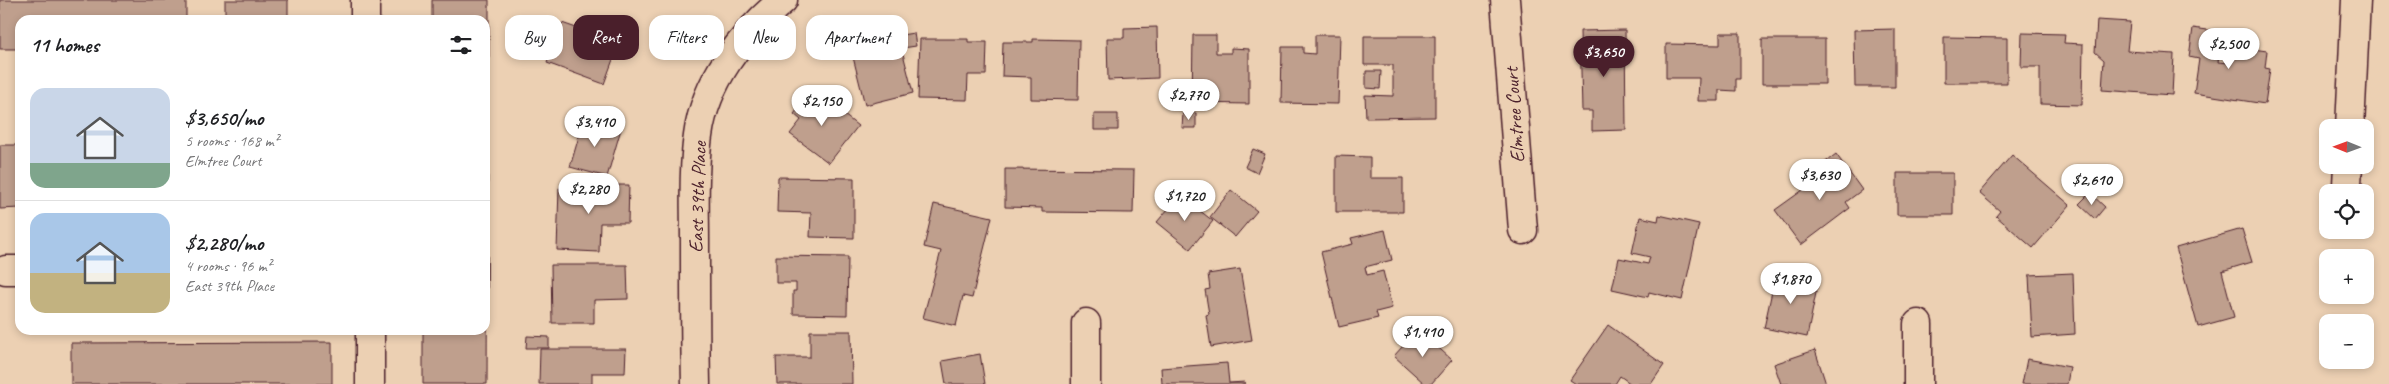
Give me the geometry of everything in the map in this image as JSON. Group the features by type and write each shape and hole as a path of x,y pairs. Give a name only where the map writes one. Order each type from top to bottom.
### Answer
{"street":[{"path":"365,0 365,15"},
{"name":"East 39th Place","path":"696,384 694,181 698,135 706,105 719,76 735,49 755,25 783,0"},
{"name":"Elmtree Court","path":"1505,0 1523,230"},
{"path":"2350,119 2356,0"},
{"path":"1086,323 1086,384"},
{"path":"1918,324 1918,384"},
{"path":"370,335 370,384"}],"building":[{"path":"0,0 186,0 186,15 15,15 15,49 0,49"},
{"path":"225,0 288,0 288,15 225,15"},
{"path":"432,0 489,0 489,15 432,15"},
{"path":"2097,20 2130,22 2127,51 2174,54 2172,95 2102,90 2104,60 2095,52"},
{"path":"563,23 573,27 573,60 613,60 604,84 547,63 548,60 563,60"},
{"path":"1157,27 1158,78 1108,80 1107,38 1124,38 1124,28"},
{"path":"2193,28 2222,32 2218,62 2230,63 2232,46 2267,51 2265,68 2270,69 2265,104 2194,93 2199,59 2189,57"},
{"path":"1895,29 1895,87 1855,87 1854,30"},
{"path":"1625,30 1626,130 1592,131 1592,111 1582,111 1580,31"},
{"path":"914,33 916,46 908,47 908,34"},
{"path":"1720,33 1740,33 1740,79 1736,79 1736,91 1719,90 1719,101 1698,101 1699,78 1666,78 1666,44 1720,45"},
{"path":"2022,33 2065,34 2064,43 2083,44 2082,105 2040,104 2040,67 2021,67"},
{"path":"1193,35 1216,35 1216,53 1231,53 1231,48 1249,49 1249,104 1192,103"},
{"path":"1315,35 1340,35 1338,104 1281,103 1282,47 1303,47 1303,53 1315,54"},
{"path":"1364,36 1435,36 1435,117 1366,118 1365,95 1393,96 1393,65 1364,65"},
{"path":"1944,37 2007,38 2007,83 1944,83"},
{"path":"920,39 968,39 968,42 987,42 986,75 968,75 967,100 918,99"},
{"path":"1033,39 1079,40 1078,100 1031,99 1031,77 1002,76 1003,42 1033,42"},
{"path":"1762,39 1825,39 1825,84 1762,84"},
{"path":"854,60 905,60 913,93 865,105"},
{"path":"1366,71 1381,71 1380,89 1366,88"},
{"path":"813,90 858,126 829,163 790,134 801,120 794,114"},
{"path":"1183,113 1196,113 1196,128 1182,128"},
{"path":"1094,114 1118,114 1118,130 1094,130"},
{"path":"584,119 621,129 607,177 570,167"},
{"path":"0,145 15,145 15,208 0,209"},
{"path":"1253,149 1265,154 1257,173 1245,167"},
{"path":"1836,154 1862,190 1846,202 1850,208 1801,245 1775,210 1821,177 1815,170"},
{"path":"2012,155 2070,205 2033,248 1996,216 2000,211 1979,193"},
{"path":"1336,156 1370,157 1370,178 1403,178 1403,212 1336,212"},
{"path":"1005,169 1134,170 1133,213 1042,212 1042,208 1005,207"},
{"path":"1897,173 1953,173 1953,215 1897,215"},
{"path":"778,177 854,178 854,238 810,237 811,213 777,212"},
{"path":"599,185 629,185 628,223 600,223 599,252 557,250 559,188 599,189"},
{"path":"1231,190 1257,211 1235,237 1210,217"},
{"path":"2090,193 2105,207 2095,219 2079,204"},
{"path":"1180,195 1213,221 1190,249 1157,222"},
{"path":"934,204 992,217 972,298 963,296 956,326 923,318 941,251 924,247"},
{"path":"1659,215 1699,224 1682,300 1649,292 1648,297 1612,289 1619,258 1648,264 1650,257 1632,253 1640,217 1658,221"},
{"path":"2242,229 2252,262 2222,271 2234,317 2198,327 2176,248"},
{"path":"1385,230 1392,260 1365,267 1367,275 1383,271 1392,308 1376,312 1378,318 1339,327 1321,252 1353,244 1351,238"},
{"path":"776,256 848,257 847,315 793,314 793,291 796,291 796,283 776,283"},
{"path":"551,265 627,265 628,299 594,300 594,323 552,323"},
{"path":"1240,269 1252,340 1211,347 1206,315 1209,314 1205,290 1210,289 1208,274"},
{"path":"1776,273 1818,283 1807,337 1764,328"},
{"path":"2073,273 2075,334 2032,337 2029,275"},
{"path":"1608,325 1664,365 1651,384 1631,384 1620,376 1615,384 1576,384 1570,380"},
{"path":"1418,329 1452,360 1431,384 1425,384 1394,356"},
{"path":"810,331 851,331 852,384 777,384 776,357 810,357"},
{"path":"423,335 487,335 487,384 423,384"},
{"path":"527,336 549,337 549,348 526,348"},
{"path":"332,342 332,384 71,384 71,343"},
{"path":"540,349 626,349 625,373 592,373 592,384 539,384"},
{"path":"1815,350 1826,384 1781,384 1774,364"},
{"path":"980,354 985,384 946,384 942,361"},
{"path":"2027,359 2070,367 2067,384 2022,384"},
{"path":"1227,363 1229,383 1245,382 1245,384 1162,384 1161,368"}]}
